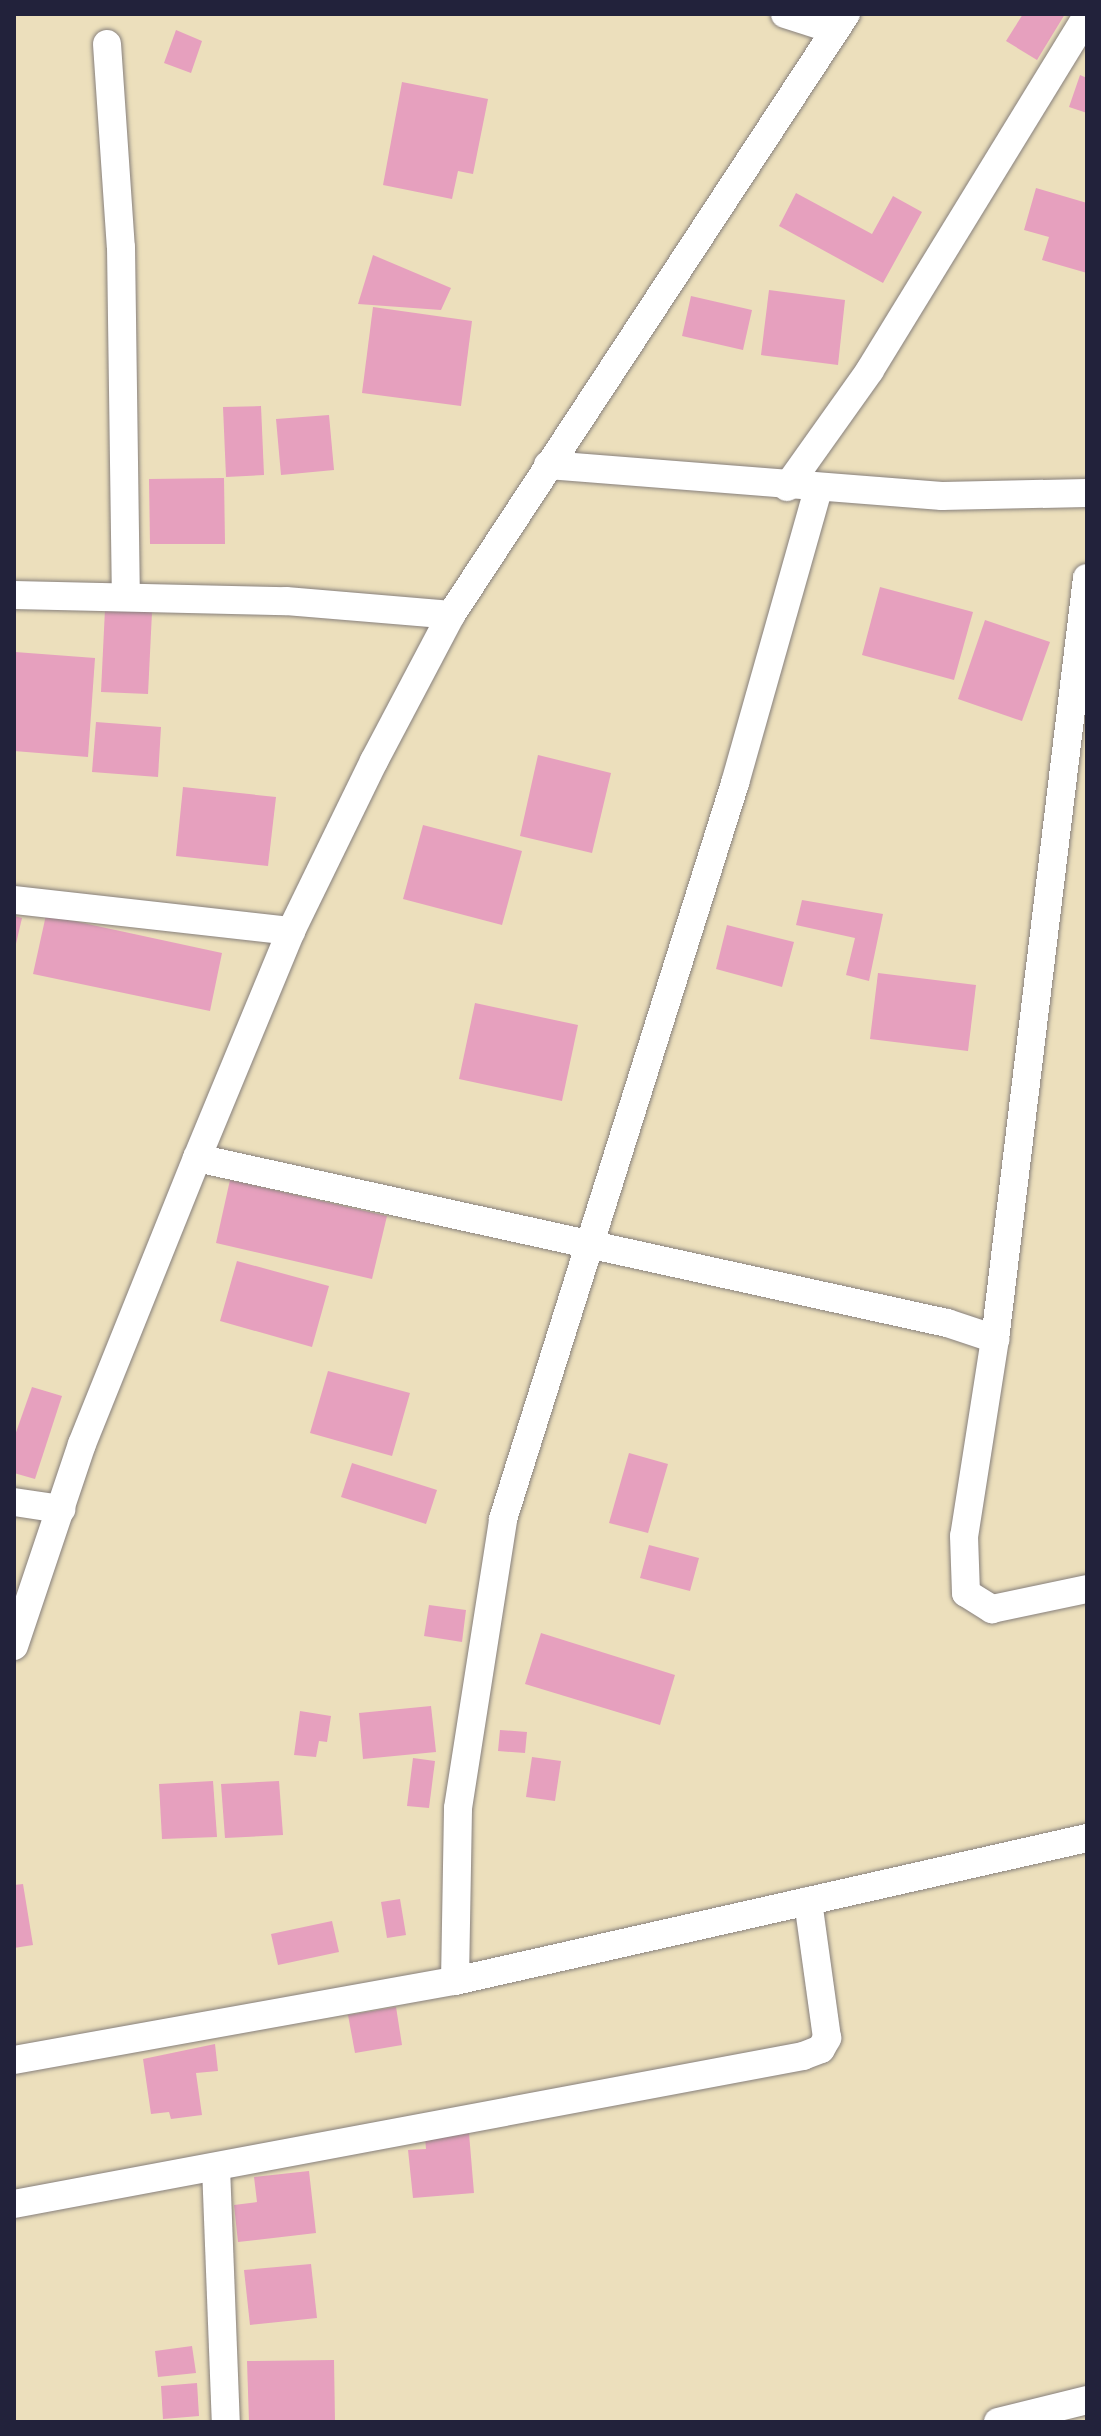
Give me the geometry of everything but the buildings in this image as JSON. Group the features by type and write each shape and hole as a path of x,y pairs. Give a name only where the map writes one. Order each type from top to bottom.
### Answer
{"street":[{"path":"14,1646 61,1509 197,1158 291,931 451,615 840,22 785,14"},
{"path":"787,487 870,370 1087,16"},
{"path":"107,44 121,247 126,597"},
{"path":"548,465 787,487 942,496 1087,493"},
{"path":"455,1981 458,1808 503,1519 735,783 818,489"},
{"path":"1087,578 995,1339 970,1475 966,1593 992,1609 1087,1589"},
{"path":"14,595 286,601 451,615"},
{"path":"14,900 291,931"},
{"path":"197,1158 947,1323 995,1339"},
{"path":"14,1502 61,1509"},
{"path":"14,2060 455,1981 1087,1838"},
{"path":"14,2204 821,2049 827,2038 808,1901"},
{"path":"216,2167 226,2422"},
{"path":"998,2422 1087,2400"}]}
